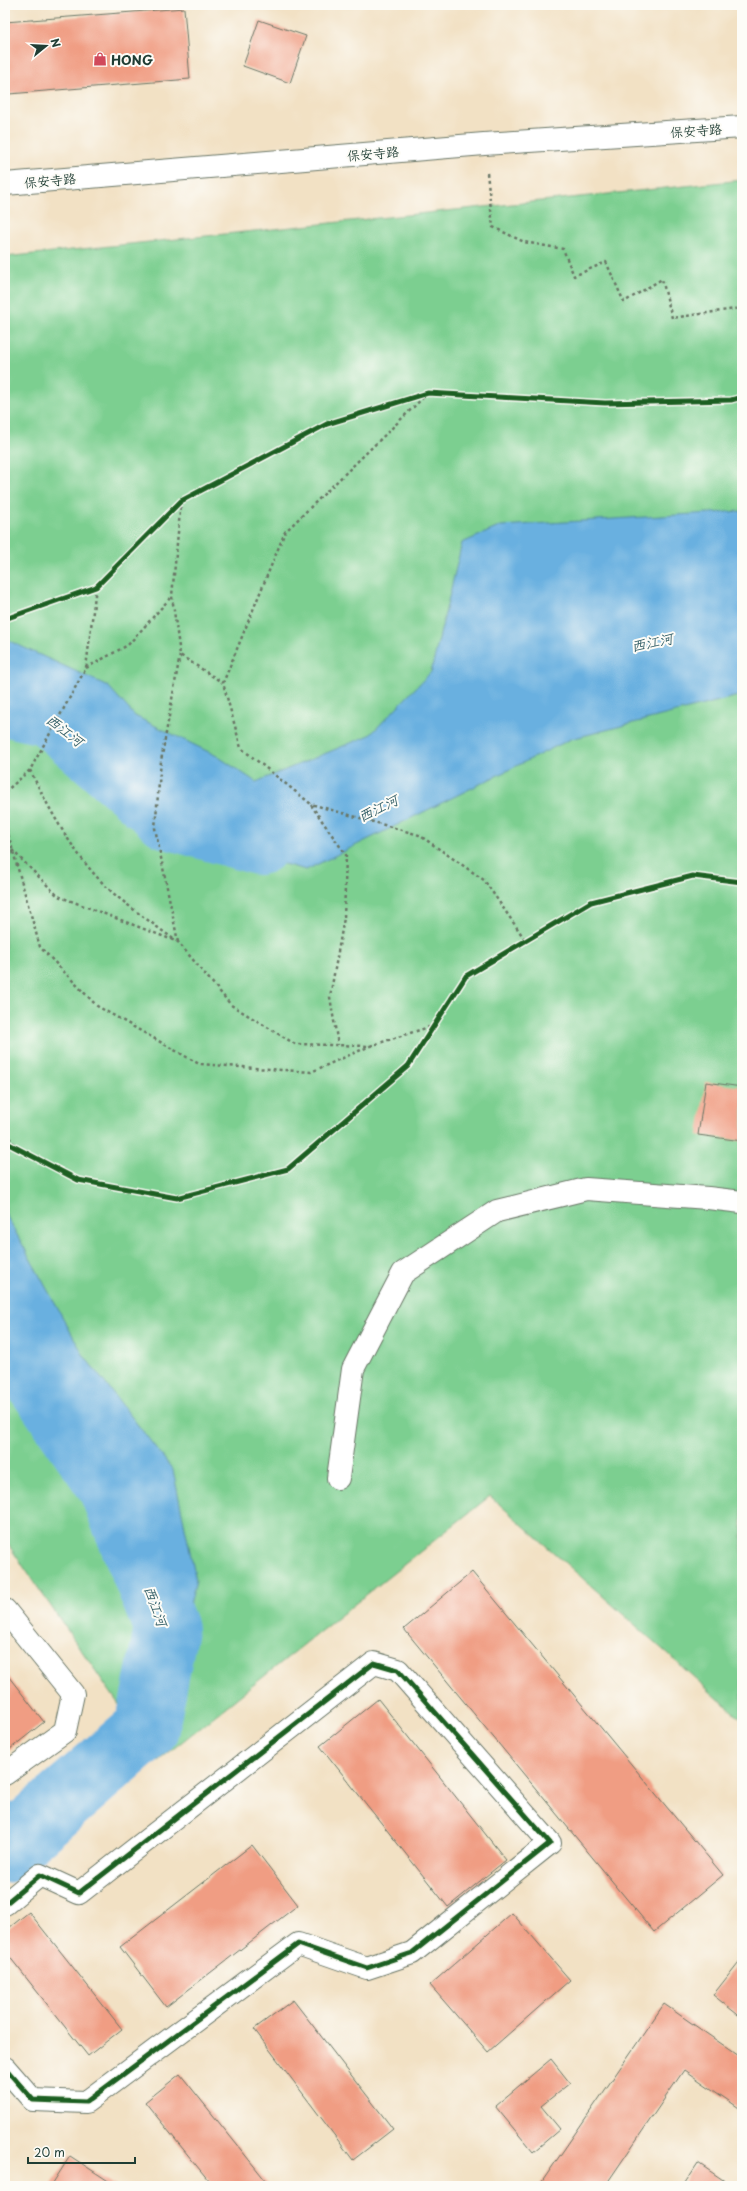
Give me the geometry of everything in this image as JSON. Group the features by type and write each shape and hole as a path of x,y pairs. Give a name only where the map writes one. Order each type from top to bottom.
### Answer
{"street":[{"name":"保安寺路","path":"5,184 484,144 742,127"},
{"path":"338,1478 353,1369 403,1273 497,1211 586,1189 742,1202"},
{"path":"5,1610 73,1694 65,1731 5,1774"},
{"path":"5,1904 40,1875 79,1893 374,1663 398,1670 550,1843 412,1953 367,1968 298,1944 86,2102 33,2100 5,2068"}],"path":[{"path":"484,144 493,227 524,242 563,249 574,276 606,262 624,302 662,279 672,318 742,308"},
{"path":"413,398 428,393 435,394"},
{"path":"338,1045 330,997 344,918 346,855 311,804 242,748 223,683 285,532 428,393"},
{"path":"176,506 181,500 188,497"},
{"path":"178,942 155,828 161,761 180,654 172,596 181,500"},
{"path":"89,590 102,582"},
{"path":"5,792 30,770 86,668 96,587"},
{"path":"86,668 128,645 172,596"},
{"path":"180,654 223,683"},
{"path":"30,770 50,811 79,854 112,892 178,942 231,1005 295,1044 370,1046"},
{"path":"311,804 419,835 484,880 526,941"},
{"path":"5,823 40,947 98,1006 199,1064 311,1072 370,1046 435,1025"},
{"path":"12,850 58,896 178,942"},
{"path":"519,945 532,937"},
{"path":"427,1037 439,1019"},
{"path":"5,1133 19,1149"},
{"path":"5,1142 25,1152"}],"green space":[{"path":"742,180 742,1720 490,1496 158,1761 5,1540 5,257"}],"water":[{"path":"742,511 742,695 571,739 306,870 195,840 88,736 5,710 5,639 108,686 135,716 217,756 256,782 370,735 431,672 462,543 501,526"},
{"path":"5,1213 84,1356 173,1470 196,1580 178,1653 132,1498 65,1449 5,1339"}],"building":[{"path":"184,8 190,79 9,94 5,54 5,22"},
{"path":"259,20 306,36 290,83 243,66"},
{"path":"706,1082 742,1087 742,1141 698,1135"},
{"path":"472,1572 723,1875 654,1932 404,1629"},
{"path":"5,1672 44,1722 5,1753"},
{"path":"378,1699 506,1860 448,1907 320,1746"},
{"path":"252,1845 298,1905 166,2007 120,1947"},
{"path":"29,1912 122,2029 88,2056 5,1951 5,1931"},
{"path":"512,1913 570,1980 488,2052 430,1985"},
{"path":"742,1958 742,2018 713,1995"},
{"path":"293,2000 393,2129 353,2160 254,2029"},
{"path":"664,2004 742,2058 742,2110 684,2070 605,2186 539,2186"},
{"path":"551,2059 570,2083 541,2106 560,2129 533,2152 495,2106"},
{"path":"180,2074 270,2186 213,2186 145,2102"},
{"path":"70,2156 116,2186 51,2186"},
{"path":"698,2163 732,2186 683,2186"}],"waterway":[{"name":"西江河","path":"5,704 49,714 168,817 259,843"},
{"name":"西江河","path":"5,1335 109,1485 166,1629 147,1728 5,1851"}],"cycle path":[{"path":"5,619 96,587 181,501 327,424 428,393 605,403 731,400 742,397"},
{"path":"5,1142 78,1180 177,1198 288,1169 408,1066 466,976 591,902 693,876 742,882"},
{"path":"5,1904 40,1875 79,1893 374,1663 398,1670 550,1843 412,1953 367,1968 298,1944 86,2102 33,2100 5,2068"}],"place":[{"name":"HONG","path":"100,59"}]}
